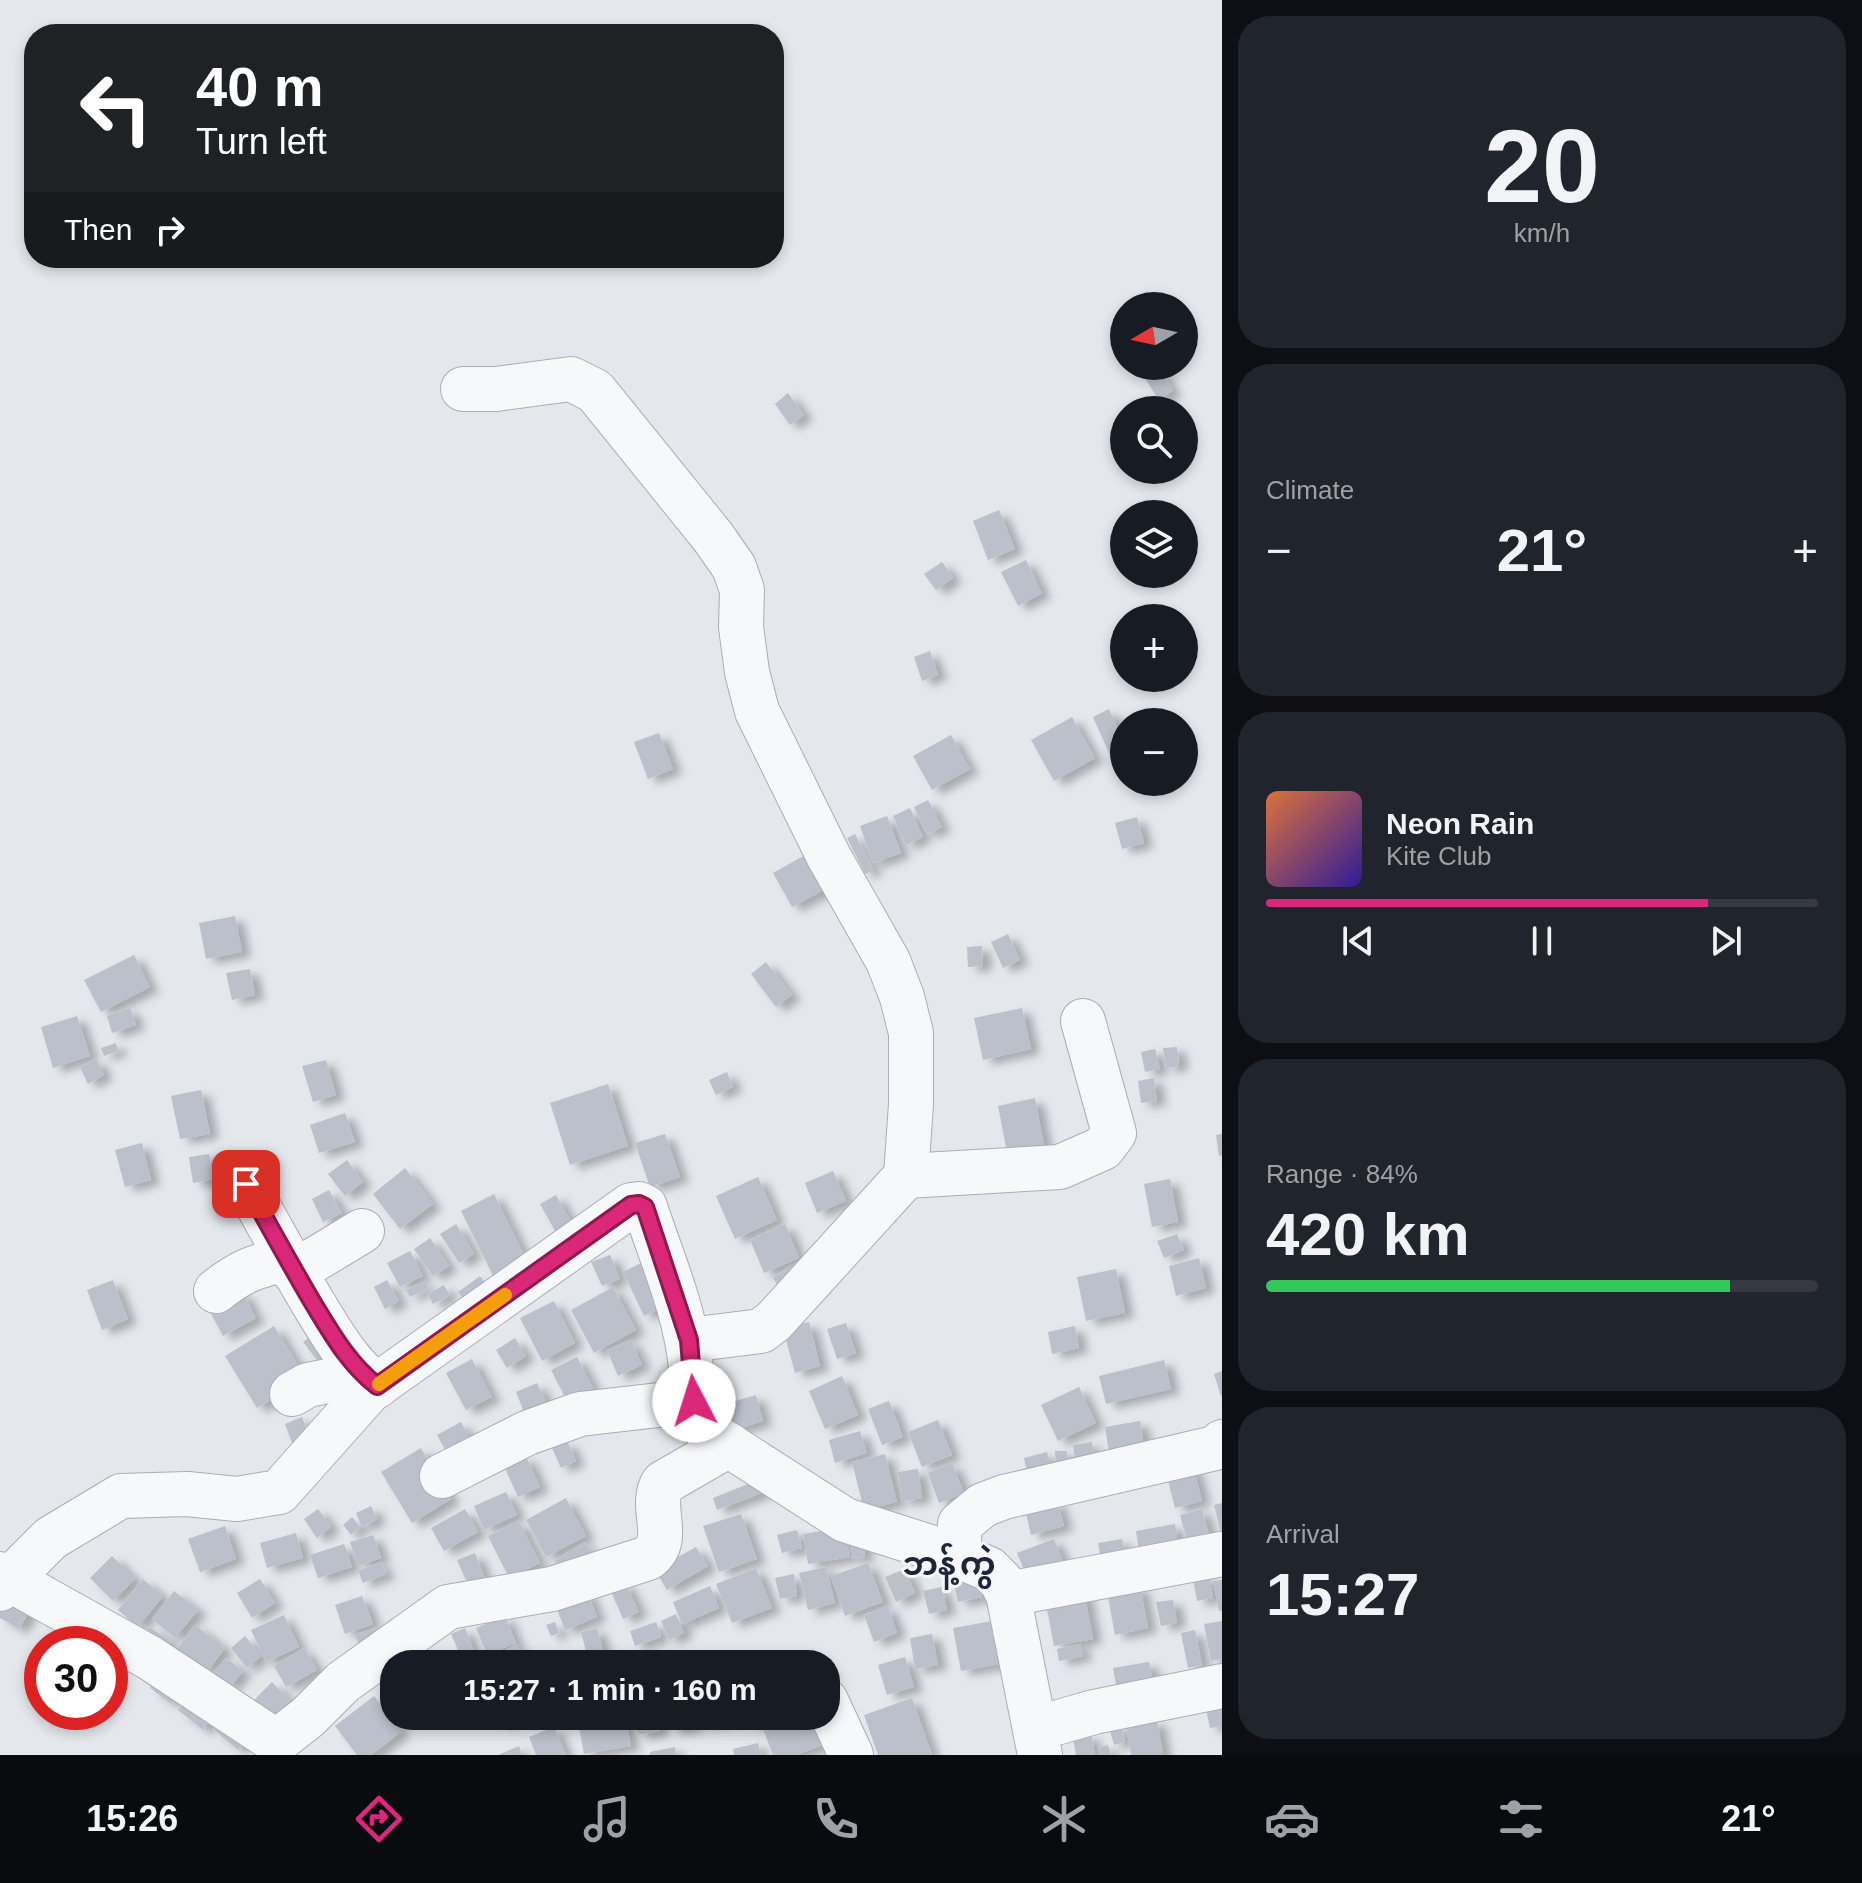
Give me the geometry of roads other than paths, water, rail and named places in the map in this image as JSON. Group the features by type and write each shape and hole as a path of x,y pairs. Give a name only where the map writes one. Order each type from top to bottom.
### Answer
{"street":[{"path":"463,389 496,389 571,379 595,391 734,567 742,590 741,627 747,672 757,711 829,857 888,961 911,1033 911,1104 906,1176 774,1321 761,1331 689,1340"},
{"path":"906,1176 1060,1167 1103,1148 1114,1133 1083,1021"},
{"path":"246,1184 340,1347 370,1380"},
{"path":"292,1394 308,1385 370,1380 631,1205 639,1204 645,1207 689,1340 694,1401 700,1423 845,1520 989,1569 1008,1594 1038,1742 1094,1712 1222,1686"},
{"path":"216,1291 237,1274 252,1267 290,1265 362,1231"},
{"path":"370,1380 360,1400 279,1492 237,1499 187,1494 121,1496 51,1538 3,1581 150,1658 274,1740 280,1739 308,1717 343,1682 448,1607 552,1589 648,1558 657,1551 660,1540 657,1492 663,1483 729,1445"},
{"path":"442,1476 527,1433 580,1414 694,1401"},
{"path":"958,1556 960,1524 983,1505 1004,1497 1215,1448 1222,1442"},
{"path":"1008,1594 1222,1554"},
{"path":"839,1730 851,1755"}],"district":[{"name":"ဘန့်ကွဲ","path":"949,1564"}]}
